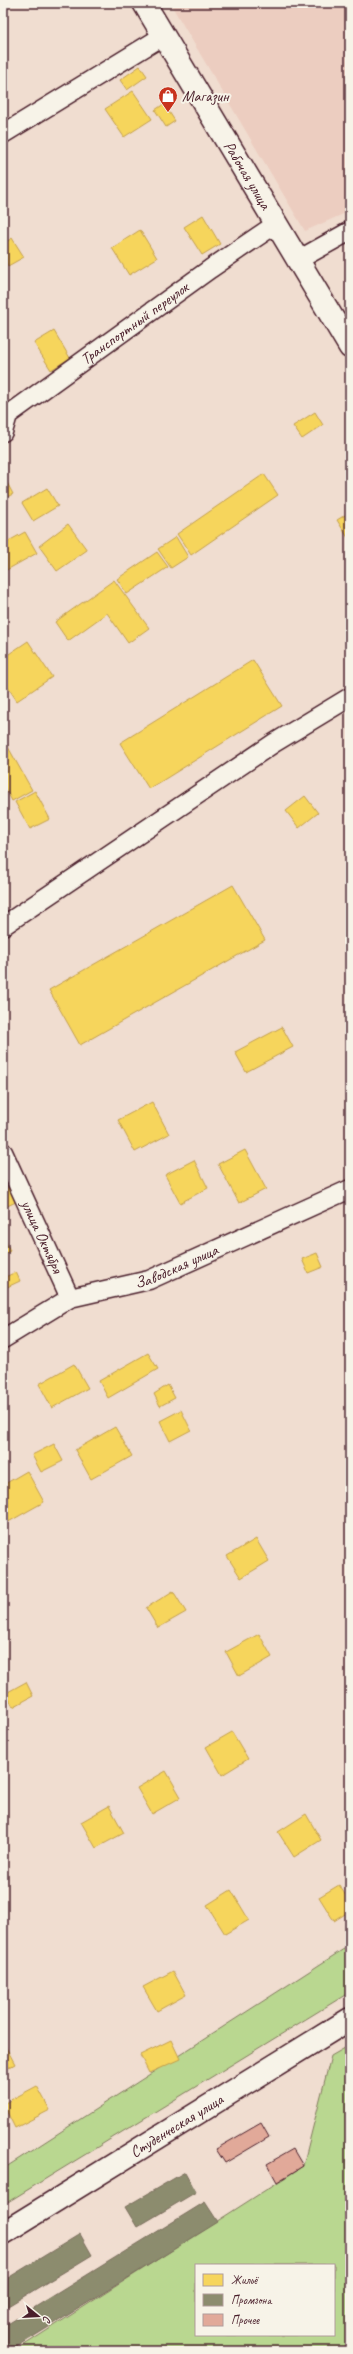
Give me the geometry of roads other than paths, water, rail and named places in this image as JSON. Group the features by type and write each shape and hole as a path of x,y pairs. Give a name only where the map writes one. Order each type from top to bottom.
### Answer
{"street":[{"name":"Рабочая улица","path":"144,3 350,347"},
{"path":"3,134 163,36"},
{"name":"Транспортный переулок","path":"3,432 8,415 210,269 276,224"},
{"path":"298,260 350,231"},
{"path":"3,926 274,744 350,697"},
{"name":"улица Октября","path":"3,1152 70,1298"},
{"name":"Заводская улица","path":"3,1339 70,1298 149,1280 350,1189"},
{"name":"Студенческая улица","path":"3,2233 350,2019"}],"place":[{"name":"Магазин","path":"168,113"}]}
